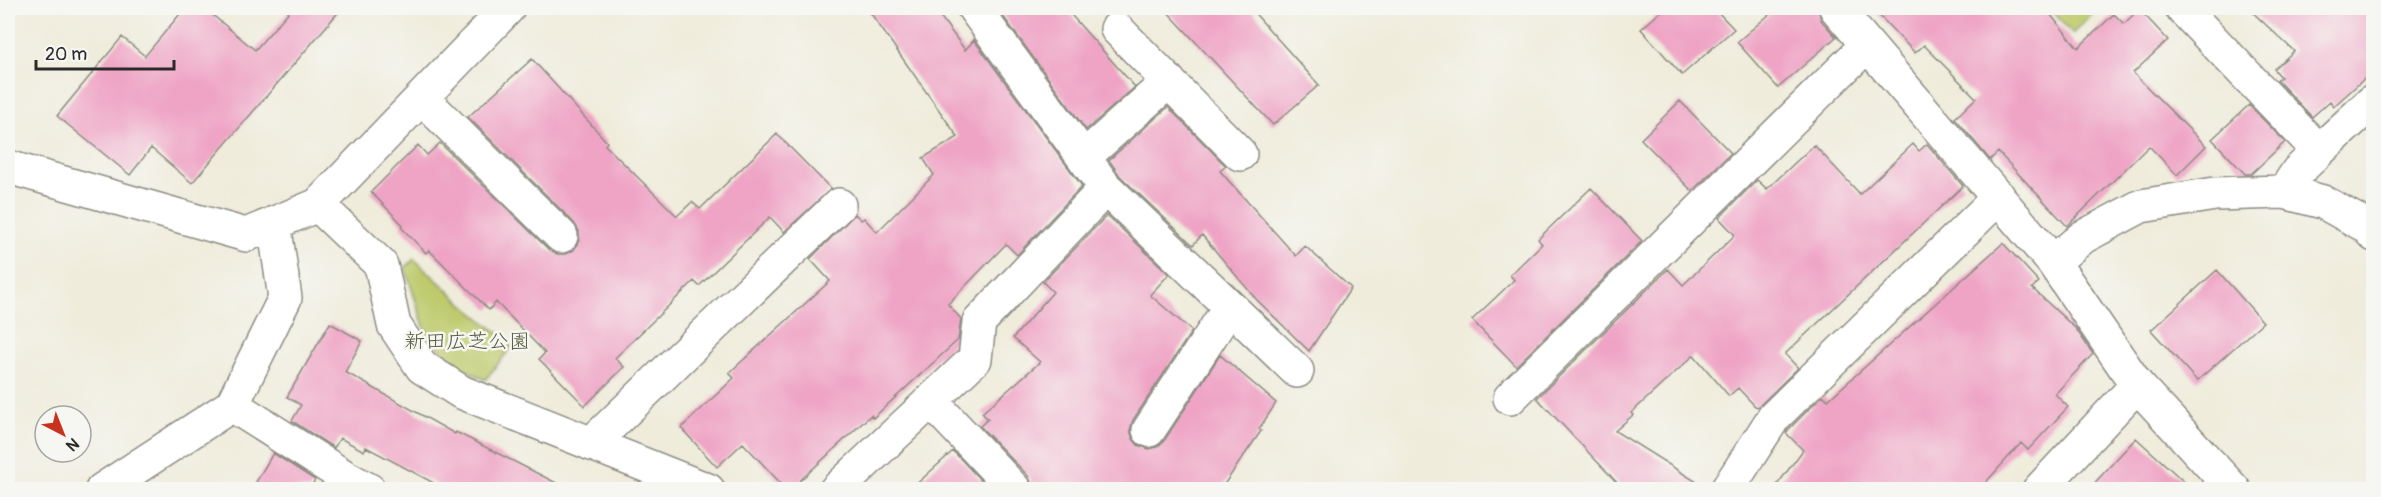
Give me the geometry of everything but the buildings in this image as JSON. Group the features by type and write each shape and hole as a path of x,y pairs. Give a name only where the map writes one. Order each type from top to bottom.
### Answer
{"street":[{"path":"8,167 246,235 318,205 508,8"},
{"path":"974,8 1106,188 1297,371"},
{"path":"1836,8 2053,262 2137,385 2234,489"},
{"path":"2182,8 2319,151"},
{"path":"1117,29 1240,154"},
{"path":"1510,398 1867,45"},
{"path":"1084,157 1169,81"},
{"path":"422,98 561,236"},
{"path":"2284,192 2298,171 2373,100"},
{"path":"836,489 975,359 979,322 1106,188"},
{"path":"2053,262 2083,237 2141,206 2215,194 2284,192 2323,202 2366,226 2373,235"},
{"path":"1727,489 1774,417 1999,197"},
{"path":"318,205 381,265 394,325 422,367 460,392 708,489"},
{"path":"591,444 839,205"},
{"path":"102,489 232,405 285,298 274,223"},
{"path":"1149,430 1229,308"},
{"path":"2039,489 2137,385"},
{"path":"931,401 1015,489"},
{"path":"232,405 350,485"}],"green space":[{"path":"2050,8 2099,8 2072,34"},
{"name":"新田広芝公園","path":"414,259 465,306 513,345 485,380 452,362 427,335 405,268"}]}
